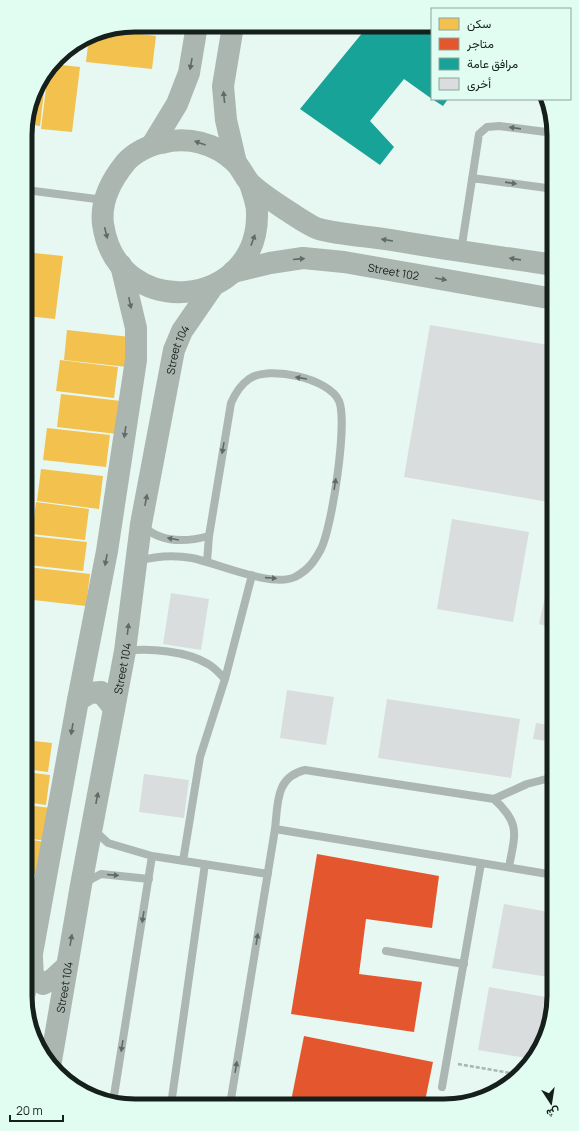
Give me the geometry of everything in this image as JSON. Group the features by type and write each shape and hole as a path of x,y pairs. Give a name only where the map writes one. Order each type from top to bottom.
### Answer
{"street":[{"path":"152,145 177,104 187,79 197,32"},
{"path":"232,32 223,86 226,120 236,163"},
{"path":"174,140 194,140 217,149 236,163 250,184 257,210 256,231 248,253 233,272 213,286 190,292 176,293 157,290 139,281 121,265 109,247 103,223 104,200 113,179 128,159 152,145 174,140"},
{"path":"250,184 317,228 547,264"},
{"name":"Street 102","path":"233,272 270,263 303,258 344,262 547,298"},
{"path":"32,950 107,551 136,360 136,328 121,265"},
{"name":"Street 104","path":"52,1056 81,885 125,651 141,524 174,350 182,331 213,286"},
{"path":"78,700 90,693 101,692 114,708"},
{"path":"32,966 33,977 43,984 67,966"}],"lane":[{"path":"461,251 479,134 487,128 499,126 547,133"},
{"path":"472,178 547,188"},
{"path":"32,191 104,200"},
{"path":"136,561 149,558 178,556 207,562 270,579 293,578 309,568 322,548 330,519 343,435 342,415 338,400 330,390 311,379 263,374 249,379 237,391 231,403 208,536 207,562"},
{"path":"141,524 148,530 171,539 184,541 208,536"},
{"path":"183,860 200,757 224,679 252,575"},
{"path":"125,651 141,649 165,651 190,657 208,664 224,679"},
{"path":"231,1099 268,874 279,794 285,780 294,773 304,770 494,799 527,784 547,779"},
{"path":"494,799 508,812 513,822 515,834 509,868"},
{"path":"92,827 108,843 152,856 268,874"},
{"path":"275,829 547,874"},
{"path":"114,1096 152,856"},
{"path":"442,1088 481,863"},
{"path":"172,1099 205,864"},
{"path":"81,885 101,874 149,879"},
{"path":"386,951 464,964"}],"path":[{"path":"446,1062 512,1073"}],"building: سكن":[{"path":"137,32 153,32 153,34"},
{"path":"128,33 156,36 152,69 86,62 88,44 102,37"},
{"path":"60,65 80,67 72,132 41,129 47,82 49,78"},
{"path":"45,86 40,126 32,125 37,102"},
{"path":"34,253 63,256 55,319 32,317 32,271"},
{"path":"67,330 130,337 127,367 64,360"},
{"path":"60,360 118,367 114,398 56,391"},
{"path":"61,394 121,401 117,434 57,427"},
{"path":"47,428 110,435 106,467 43,460"},
{"path":"41,469 103,476 99,509 37,501"},
{"path":"36,502 89,509 85,540 32,534"},
{"path":"32,536 87,542 83,571 32,565"},
{"path":"32,567 90,574 86,606 32,600"},
{"path":"32,741 52,743 48,772 32,770"},
{"path":"32,773 50,775 46,805 32,803"},
{"path":"32,806 51,808 47,841 32,839"},
{"path":"32,840 45,842 41,875 32,874"},
{"path":"32,884 35,885 32,908"}],"building: متاجر":[{"path":"317,854 439,876 432,928 366,919 359,974 422,982 414,1032 291,1014"},
{"path":"304,1036 433,1062 425,1099 291,1099"}],"building: مرافق عامة":[{"path":"363,32 431,32 431,98 404,79 370,121 394,147 380,165 300,109"},
{"path":"434,100 447,100 443,106"}],"building: أخرى":[{"path":"430,325 547,345 547,502 404,477"},
{"path":"452,519 529,532 513,622 437,609"},
{"path":"547,588 547,626 539,624"},
{"path":"171,593 209,599 201,650 163,644"},
{"path":"287,690 334,697 326,745 280,738"},
{"path":"387,699 520,719 511,778 378,758"},
{"path":"536,723 547,725 547,741 533,739"},
{"path":"144,774 189,780 184,818 139,812"},
{"path":"504,904 547,912 547,977 492,968"},
{"path":"489,987 547,997 542,1029 527,1058 478,1050"}]}
